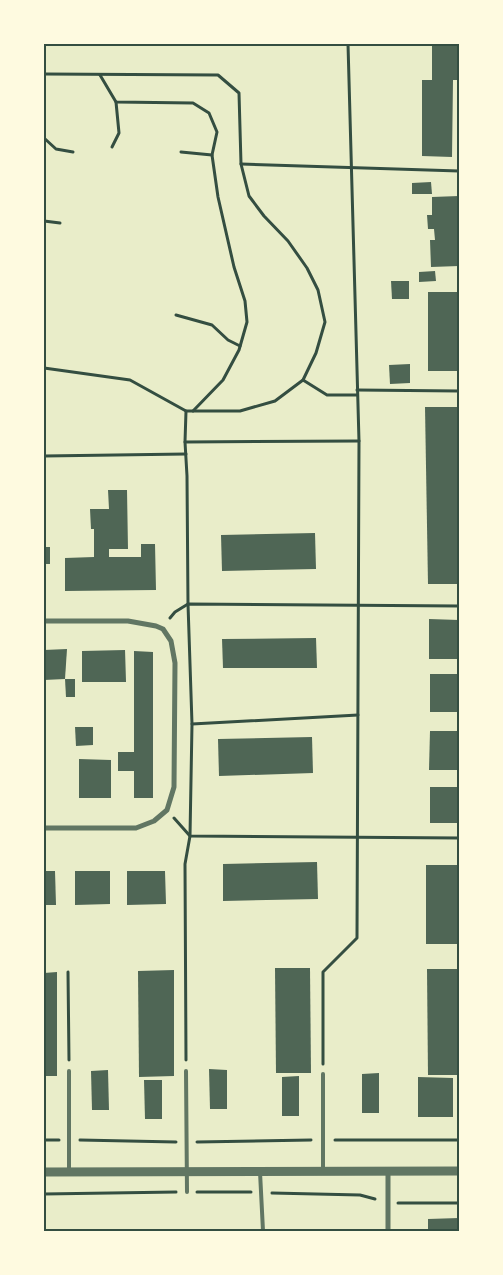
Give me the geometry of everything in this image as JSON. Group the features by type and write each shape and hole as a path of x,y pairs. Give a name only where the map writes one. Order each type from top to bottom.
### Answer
{"street":[{"path":"44,621 128,621 163,629 171,641 175,662 174,787 167,810 154,820 136,828 44,828"},
{"path":"388,1171 388,1231"},
{"path":"44,1172 459,1171"}],"lane":[{"path":"186,1070 187,1192"},
{"path":"69,1071 69,1172"},
{"path":"323,1074 324,1172"},
{"path":"260,1172 263,1231"}],"path":[{"path":"323,1074 323,972 357,938 359,441 348,44"},
{"path":"44,74 218,75 239,93 241,164 250,196 264,216 288,241 307,268 318,290 325,322 316,353 303,380 275,401 240,411 186,411 130,380 44,368"},
{"path":"100,74 116,102 119,133 112,147"},
{"path":"116,102 193,103 209,114 216,132 212,155 218,197 234,267 245,301 247,322 240,346 223,380 193,411"},
{"path":"44,138 56,148 72,152"},
{"path":"181,152 212,155"},
{"path":"241,164 459,172"},
{"path":"44,222 60,223"},
{"path":"176,315 212,325 228,340 240,346"},
{"path":"303,380 327,394 357,395"},
{"path":"357,390 459,391"},
{"path":"186,411 188,604 192,724 190,836 185,864 186,1070"},
{"path":"185,442 359,441"},
{"path":"44,456 186,454"},
{"path":"163,629 175,612 188,604 459,606"},
{"path":"192,724 358,715"},
{"path":"167,810 190,836 459,838"},
{"path":"68,972 69,1071"},
{"path":"44,1140 188,1142 459,1140"}],"building":[{"path":"432,44 458,44 458,80 453,80 452,157 422,156 422,80 432,80"},
{"path":"431,182 432,194 412,194 412,183"},
{"path":"459,196 459,266 431,267 430,240 435,240 434,229 428,229 427,215 432,215 432,197"},
{"path":"435,271 436,281 419,282 419,272"},
{"path":"391,281 409,281 409,299 392,299"},
{"path":"428,292 458,292 459,371 428,371"},
{"path":"410,364 410,383 390,384 389,365"},
{"path":"425,407 459,407 459,584 428,584"},
{"path":"108,490 127,490 128,549 109,549 109,557 141,557 141,544 155,544 156,590 65,591 65,558 94,557 94,529 91,529 90,509 109,509"},
{"path":"315,533 316,569 222,571 221,535"},
{"path":"44,547 50,547 50,564 44,564"},
{"path":"429,619 459,620 459,659 429,659"},
{"path":"316,638 317,668 223,668 222,639"},
{"path":"67,649 65,679 44,680 44,650"},
{"path":"125,650 126,682 82,682 82,651"},
{"path":"134,651 153,652 153,798 134,798 134,771 118,771 118,752 134,752"},
{"path":"430,674 459,674 459,712 430,712"},
{"path":"65,679 75,679 75,697 66,697"},
{"path":"75,727 93,727 93,745 76,746"},
{"path":"430,731 459,731 459,770 429,770"},
{"path":"312,737 313,773 219,776 218,739"},
{"path":"79,759 111,760 111,798 79,798"},
{"path":"430,787 459,787 459,823 430,823"},
{"path":"317,862 318,899 223,901 223,864"},
{"path":"426,865 459,865 459,944 426,944"},
{"path":"44,871 55,871 56,905 44,905"},
{"path":"75,871 110,871 110,904 75,905"},
{"path":"127,871 165,871 166,904 127,905"},
{"path":"275,968 310,968 311,1073 276,1073"},
{"path":"427,969 459,969 459,1075 428,1075"},
{"path":"174,970 174,1076 139,1077 138,971"},
{"path":"57,972 57,1076 44,1076 44,973"},
{"path":"209,1069 227,1070 227,1109 210,1109"},
{"path":"108,1070 109,1110 92,1110 91,1071"},
{"path":"379,1073 379,1113 362,1113 362,1074"},
{"path":"299,1076 299,1116 282,1116 282,1077"},
{"path":"418,1077 453,1078 453,1117 418,1117"},
{"path":"44,1079 46,1079 46,1118 44,1118"},
{"path":"144,1080 162,1080 162,1119 145,1119"},
{"path":"459,1218 459,1231 428,1231 428,1219"}]}
